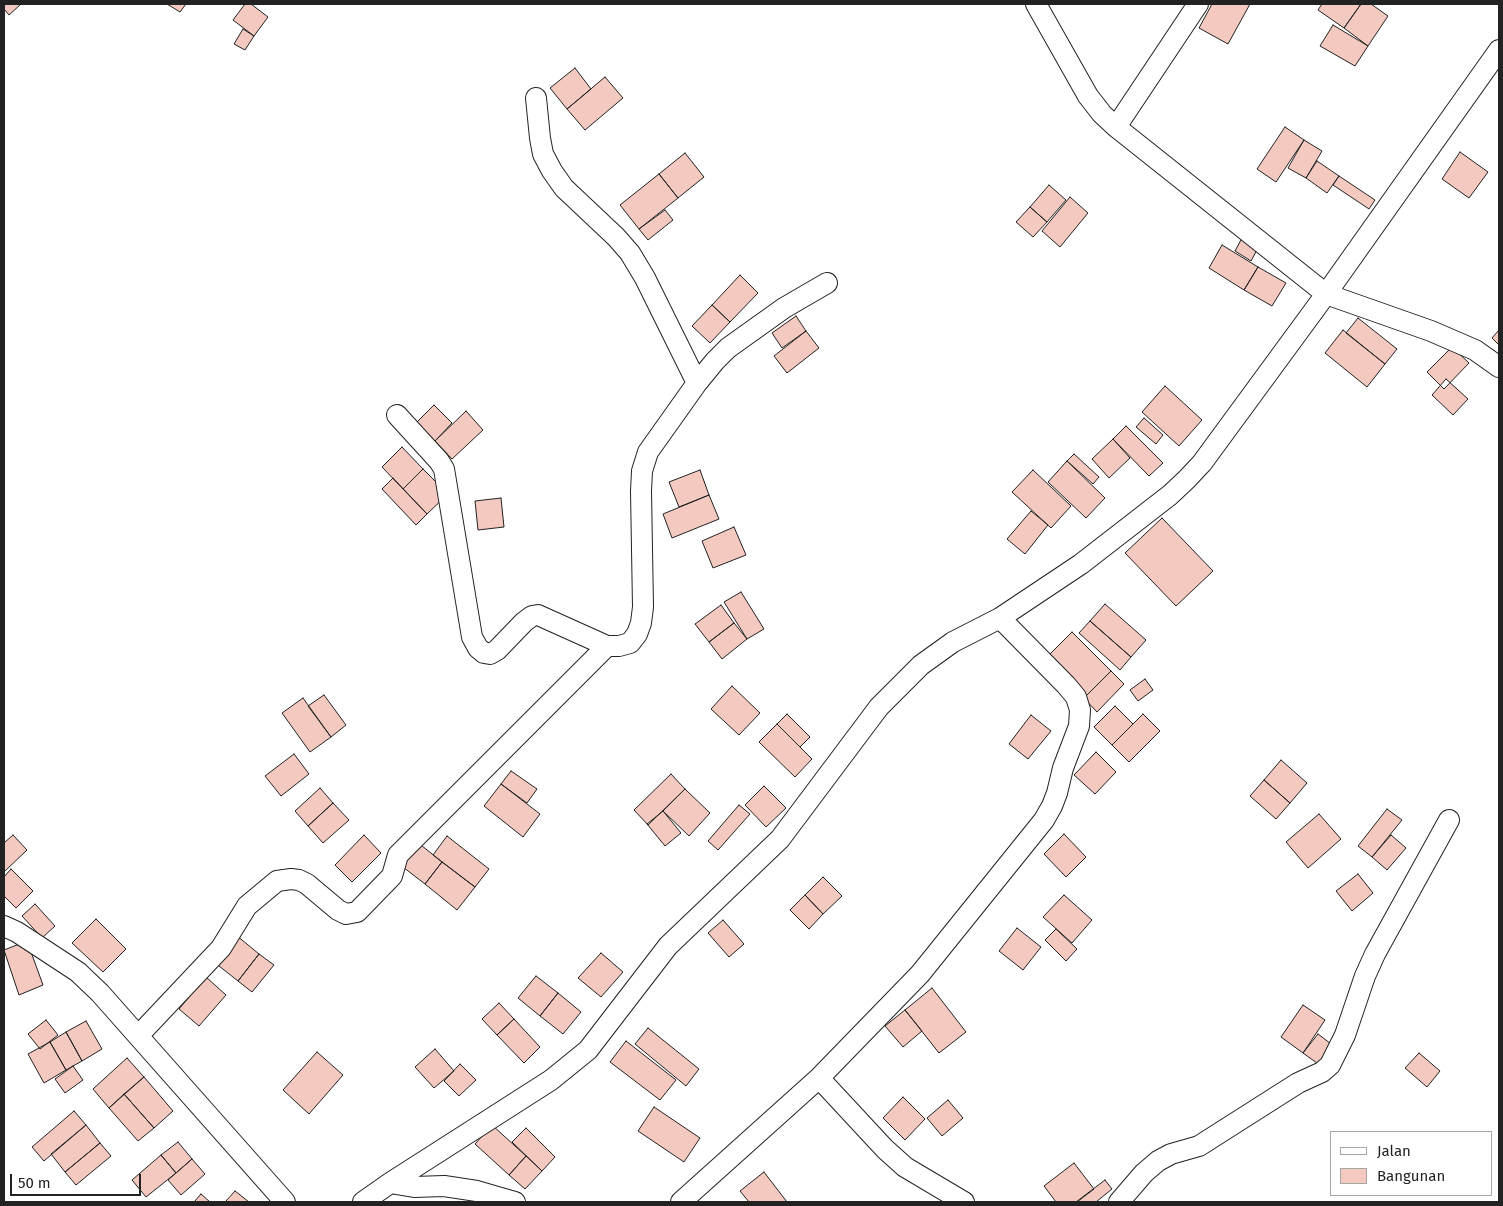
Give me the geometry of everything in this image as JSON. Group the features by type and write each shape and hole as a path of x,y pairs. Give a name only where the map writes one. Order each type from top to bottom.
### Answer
{"street":[{"path":"1036,4 1088,96 1102,114 1326,294 1431,331 1475,350 1499,367"},
{"path":"1116,127 1198,4"},
{"path":"363,1202 551,1080 582,1054 601,1034 668,946 780,839 873,714 901,683 921,665 953,642 1000,618 1081,564 1170,495 1187,479 1202,463 1326,294 1499,50"},
{"path":"536,98 540,138 544,154 552,171 564,188 616,236 630,253 645,278 697,383"},
{"path":"398,415 439,461 444,470 472,637 478,648 484,653 490,654 497,650 532,616 538,616 607,646 619,646 630,643 637,634 644,607 641,491 642,471 648,452 697,383 728,348 784,308 827,283"},
{"path":"681,1202 819,1078 920,974 1044,820 1057,793 1063,768 1079,726 1080,710 1076,697 1066,685 1000,618"},
{"path":"138,1036 221,948 247,906 277,882 291,879 299,880 307,884 338,910 346,914 357,912 392,876 398,855 607,646"},
{"path":"1119,1202 1144,1173 1158,1162 1172,1154 1199,1146 1298,1083 1322,1072 1330,1065 1345,1035 1365,976 1375,954 1449,820"},
{"path":"4,926 18,932 78,972 100,993 285,1202"},
{"path":"819,1078 885,1149 905,1167 964,1202"},
{"path":"390,1183 414,1187 444,1186 477,1191 516,1202"}],"building":[{"path":"4,4 21,4 9,15 4,9"},
{"path":"167,4 186,4 180,12"},
{"path":"245,4 251,4 268,17 254,36 233,20"},
{"path":"1212,4 1250,4 1228,44 1199,28"},
{"path":"1322,4 1361,4 1344,28 1318,10"},
{"path":"1361,4 1371,4 1388,16 1368,46 1344,28"},
{"path":"1333,25 1368,46 1355,66 1320,46"},
{"path":"243,29 254,36 245,50 234,44"},
{"path":"575,68 591,89 567,109 550,88"},
{"path":"605,77 623,98 585,130 567,109"},
{"path":"1285,127 1304,140 1276,182 1257,169"},
{"path":"1304,140 1322,151 1306,178 1288,168"},
{"path":"1460,152 1488,172 1469,198 1442,179"},
{"path":"685,153 704,177 678,198 659,174"},
{"path":"1317,161 1339,176 1327,193 1306,178"},
{"path":"659,174 678,198 639,229 620,205"},
{"path":"1339,176 1375,200 1369,209 1333,185"},
{"path":"1049,185 1066,200 1047,222 1030,207"},
{"path":"1070,197 1088,213 1060,247 1042,231"},
{"path":"1030,207 1047,222 1033,237 1016,222"},
{"path":"665,210 673,220 648,240 639,229"},
{"path":"1242,238 1258,248 1251,261 1235,251"},
{"path":"1222,245 1258,267 1244,290 1209,268"},
{"path":"1258,267 1286,283 1272,306 1244,290"},
{"path":"740,275 758,293 730,322 712,305"},
{"path":"712,305 730,322 710,343 692,326"},
{"path":"796,316 806,331 782,348 772,333"},
{"path":"1358,318 1397,349 1385,364 1346,333"},
{"path":"1343,330 1385,364 1367,387 1325,353"},
{"path":"1499,330 1499,345 1492,338"},
{"path":"806,331 819,348 787,373 774,356"},
{"path":"1452,347 1469,363 1444,389 1427,372"},
{"path":"1446,379 1468,399 1453,415 1432,395"},
{"path":"1165,386 1202,420 1179,446 1142,412"},
{"path":"434,405 452,423 435,441 416,423"},
{"path":"466,411 483,430 452,459 435,441"},
{"path":"1144,418 1163,435 1156,444 1136,427"},
{"path":"1126,426 1163,463 1149,476 1113,439"},
{"path":"1113,439 1130,458 1109,478 1092,459"},
{"path":"402,447 423,469 403,489 382,467"},
{"path":"1074,454 1099,477 1093,484 1067,461"},
{"path":"1067,461 1105,498 1086,518 1048,482"},
{"path":"423,469 448,494 427,514 403,489"},
{"path":"700,470 709,495 679,507 669,482"},
{"path":"1033,470 1071,506 1051,528 1012,492"},
{"path":"393,478 427,514 416,525 382,489"},
{"path":"709,495 719,519 672,538 663,514"},
{"path":"501,498 504,527 478,530 475,501"},
{"path":"1031,511 1048,525 1025,554 1007,539"},
{"path":"1162,518 1213,571 1176,606 1125,553"},
{"path":"734,527 746,555 713,568 702,541"},
{"path":"741,592 764,629 747,639 724,602"},
{"path":"1105,604 1146,640 1131,657 1090,621"},
{"path":"721,605 734,623 709,642 695,624"},
{"path":"1090,621 1131,657 1120,670 1079,633"},
{"path":"734,623 747,639 722,659 709,642"},
{"path":"1072,632 1111,671 1084,698 1045,659"},
{"path":"1111,671 1124,684 1097,712 1084,698"},
{"path":"1145,679 1153,690 1138,701 1130,690"},
{"path":"732,686 760,713 739,735 711,709"},
{"path":"324,695 346,725 331,737 308,706"},
{"path":"303,698 331,737 310,752 282,713"},
{"path":"1115,706 1133,724 1112,745 1094,727"},
{"path":"787,714 810,737 800,747 777,724"},
{"path":"1143,714 1160,731 1129,762 1112,745"},
{"path":"1031,715 1051,731 1028,759 1009,744"},
{"path":"777,724 812,759 795,777 759,742"},
{"path":"1096,752 1116,772 1095,794 1074,775"},
{"path":"294,754 309,774 281,796 265,776"},
{"path":"1281,760 1307,783 1290,803 1264,780"},
{"path":"511,771 537,789 527,803 501,784"},
{"path":"671,774 685,789 648,825 634,810"},
{"path":"1264,780 1290,803 1276,819 1250,796"},
{"path":"501,784 540,814 523,837 484,806"},
{"path":"764,786 786,808 766,827 745,805"},
{"path":"320,788 333,803 308,826 295,811"},
{"path":"685,789 710,813 689,836 663,811"},
{"path":"333,803 349,820 323,843 308,826"},
{"path":"739,805 750,814 718,850 708,841"},
{"path":"1387,809 1402,820 1372,857 1358,846"},
{"path":"663,811 681,833 665,846 647,824"},
{"path":"1319,814 1341,839 1308,868 1286,842"},
{"path":"1064,834 1086,857 1066,877 1044,854"},
{"path":"13,835 27,850 4,872 4,843"},
{"path":"364,835 381,853 352,882 335,865"},
{"path":"1391,835 1406,848 1387,870 1372,857"},
{"path":"447,836 489,869 475,887 433,855"},
{"path":"416,841 442,862 425,884 399,864"},
{"path":"442,862 475,887 457,910 425,884"},
{"path":"11,869 33,891 16,908 4,896 4,877"},
{"path":"1358,874 1373,893 1352,911 1336,891"},
{"path":"823,877 842,896 823,914 805,895"},
{"path":"805,895 823,914 809,929 790,910"},
{"path":"1064,895 1092,920 1072,943 1043,917"},
{"path":"35,904 55,926 42,938 22,916"},
{"path":"96,919 126,949 103,972 72,943"},
{"path":"723,920 744,944 729,957 708,933"},
{"path":"1017,928 1041,947 1023,970 999,951"},
{"path":"1056,929 1077,949 1066,961 1045,940"},
{"path":"236,935 259,954 238,981 214,962"},
{"path":"27,941 43,985 19,995 4,950"},
{"path":"601,953 623,972 601,997 578,978"},
{"path":"259,954 274,965 252,992 238,981"},
{"path":"536,976 558,993 540,1016 518,998"},
{"path":"206,977 226,995 199,1026 179,1009"},
{"path":"932,988 966,1032 939,1053 905,1010"},
{"path":"558,993 581,1012 563,1034 540,1016"},
{"path":"499,1003 514,1019 497,1035 482,1019"},
{"path":"1303,1005 1325,1020 1303,1053 1281,1037"},
{"path":"905,1010 922,1031 903,1047 885,1026"},
{"path":"514,1019 540,1047 524,1063 497,1035"},
{"path":"46,1020 58,1035 40,1049 28,1034"},
{"path":"86,1021 102,1049 82,1061 66,1032"},
{"path":"648,1028 699,1069 686,1086 635,1044"},
{"path":"66,1032 82,1061 66,1070 50,1042"},
{"path":"1318,1034 1335,1047 1321,1066 1303,1053"},
{"path":"626,1041 676,1080 660,1100 610,1062"},
{"path":"50,1042 66,1070 44,1083 28,1054"},
{"path":"435,1049 454,1071 434,1088 415,1067"},
{"path":"317,1052 343,1075 309,1114 283,1090"},
{"path":"1419,1053 1440,1071 1427,1087 1405,1068"},
{"path":"127,1058 144,1077 109,1108 93,1089"},
{"path":"460,1064 476,1080 459,1096 444,1081"},
{"path":"73,1066 83,1080 65,1093 55,1079"},
{"path":"144,1077 173,1111 154,1128 124,1094"},
{"path":"124,1094 154,1128 138,1141 109,1108"},
{"path":"903,1097 925,1119 905,1140 883,1118"},
{"path":"948,1100 963,1118 942,1136 927,1118"},
{"path":"654,1107 700,1138 684,1162 638,1131"},
{"path":"74,1111 86,1125 44,1161 32,1147"},
{"path":"86,1125 100,1143 65,1172 51,1154"},
{"path":"492,1125 526,1156 509,1175 475,1144"},
{"path":"526,1128 555,1157 542,1171 512,1142"},
{"path":"178,1142 192,1159 176,1173 161,1155"},
{"path":"100,1143 111,1156 76,1185 65,1172"},
{"path":"161,1155 176,1173 146,1197 132,1180"},
{"path":"526,1156 542,1171 525,1189 509,1175"},
{"path":"192,1159 205,1174 181,1195 168,1180"},
{"path":"1074,1163 1094,1189 1077,1202 1056,1202 1044,1186"},
{"path":"764,1172 787,1202 749,1202 740,1191"},
{"path":"1105,1180 1112,1189 1096,1202 1076,1202"},
{"path":"235,1191 249,1202 225,1202"},
{"path":"201,1194 210,1202 194,1202"}]}
